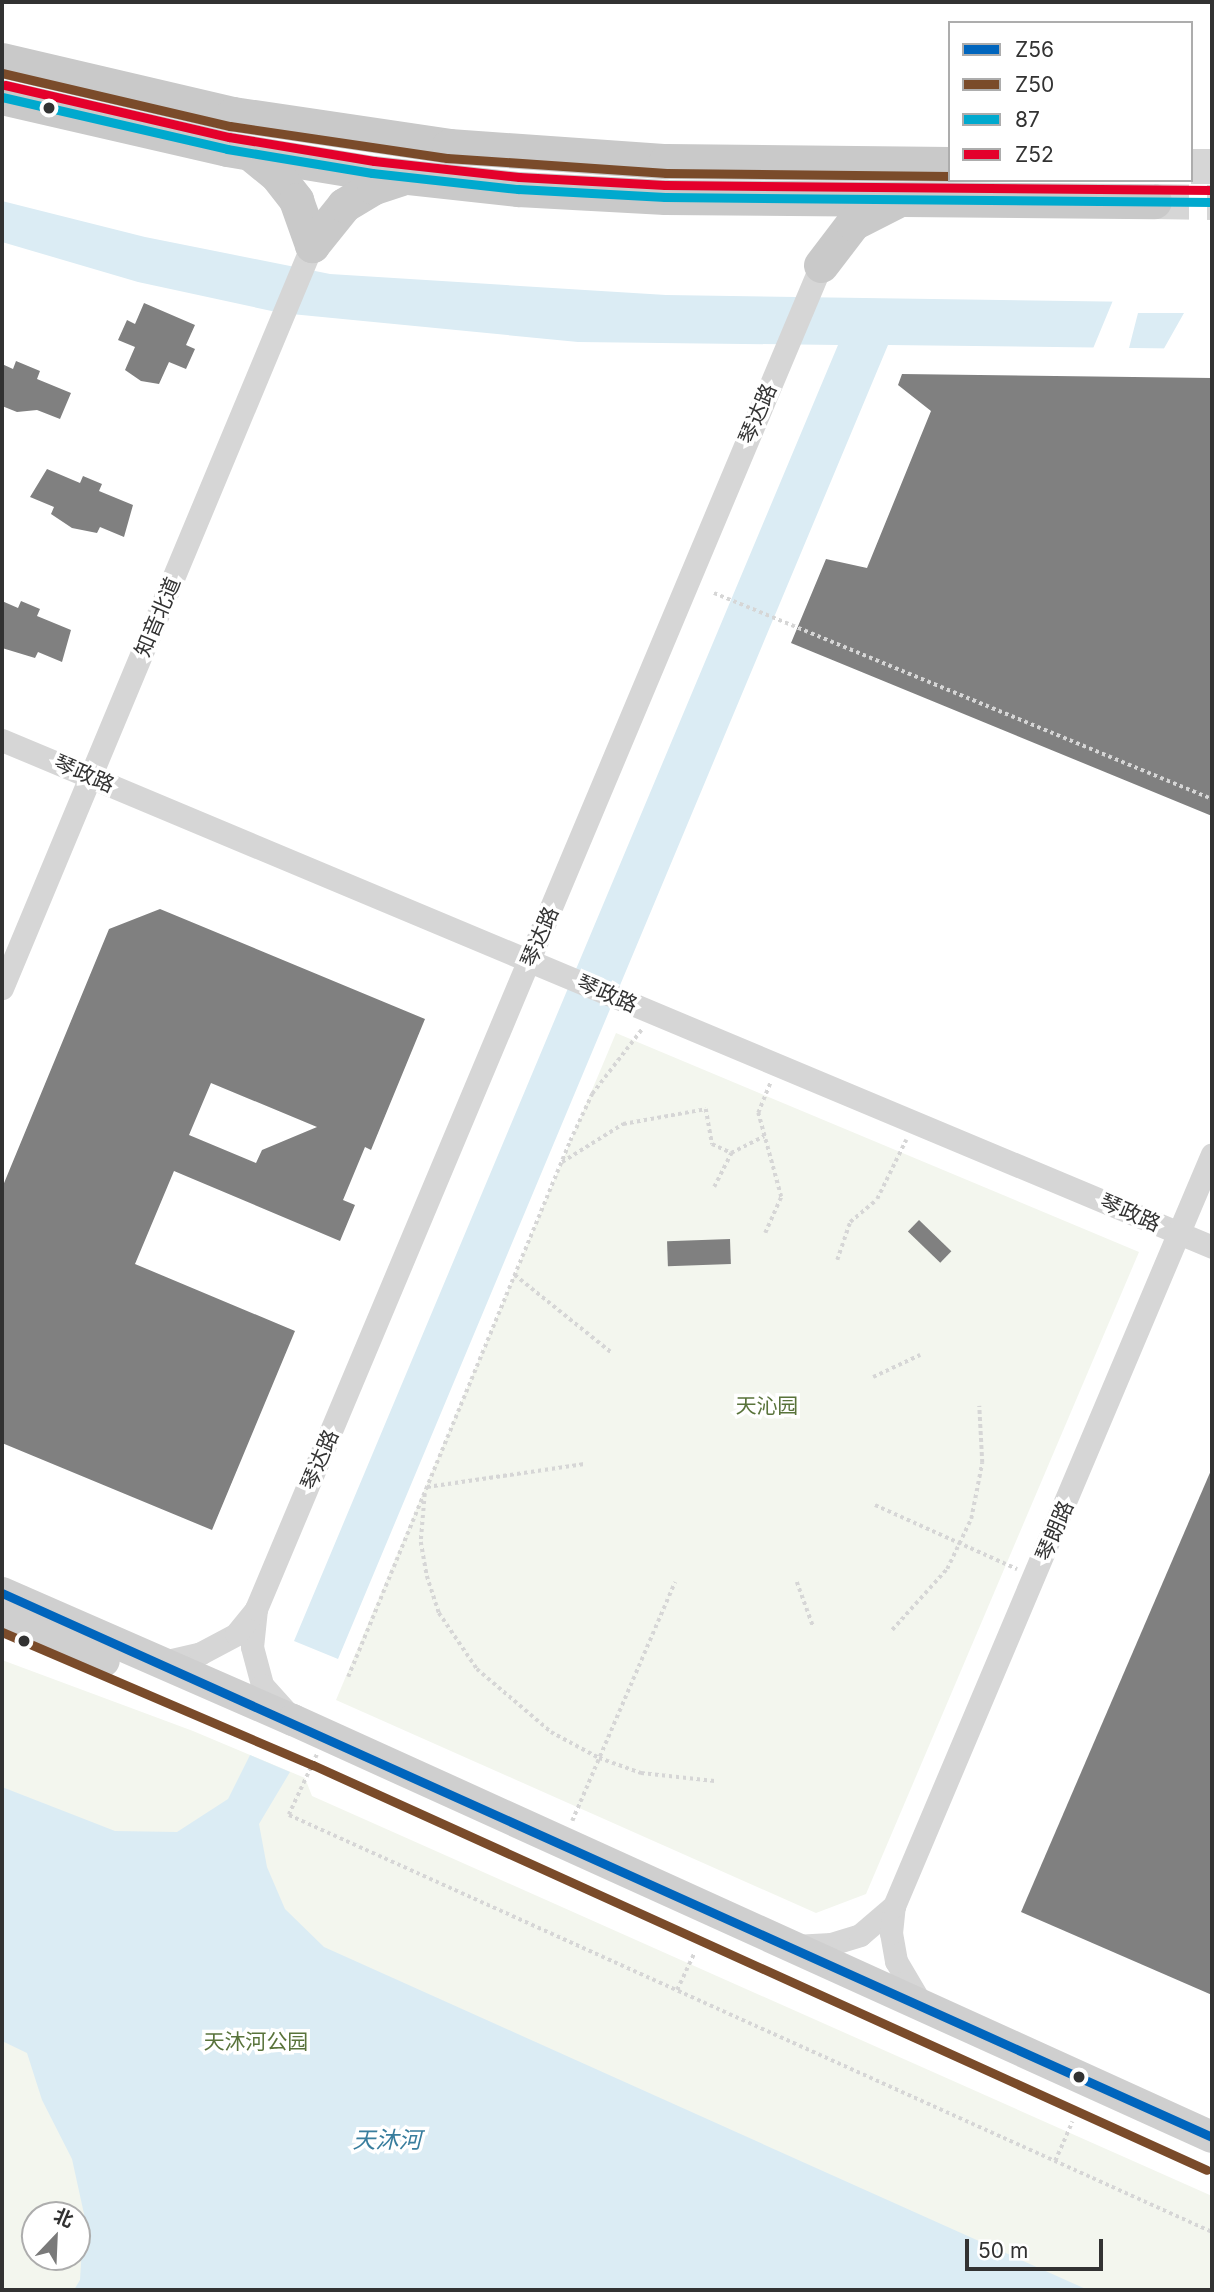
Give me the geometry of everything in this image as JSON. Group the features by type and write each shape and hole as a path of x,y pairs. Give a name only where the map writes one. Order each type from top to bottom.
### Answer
{"main road":[{"path":"2,60 221,112 449,146 666,161 948,164"},
{"path":"2,97 251,154 407,177 592,194 1154,201"},
{"path":"251,154 276,174 296,200 312,245"},
{"path":"312,245 344,205 374,187 407,177"},
{"path":"771,198 793,208 811,226 821,265"},
{"path":"821,265 834,242 853,223 900,199"},
{"path":"2,1593 293,1720 1212,2137"},
{"path":"2,1619 318,1754 1212,2159"}],"street":[{"name":"知音北道","path":"2,988 281,327 312,245"},
{"name":"琴达路","path":"256,1609 821,265"},
{"name":"琴政路","path":"2,740 1212,1247"},
{"name":"琴朗路","path":"894,1906 1212,1154"},
{"path":"163,1662 201,1653 236,1634 256,1609"},
{"path":"256,1609 252,1647 262,1685 293,1720"},
{"path":"793,1947 831,1944 860,1935 894,1906"},
{"path":"894,1906 891,1933 896,1961 922,2006"}],"path":[{"path":"714,593 1212,799"},
{"path":"348,1677 560,1163 592,1094 655,1014"},
{"path":"765,1233 781,1197 758,1113 777,1065"},
{"path":"560,1163 623,1124 706,1108 712,1144 731,1153"},
{"path":"837,1260 850,1222 877,1199 893,1173 913,1122"},
{"path":"714,1187 731,1153 764,1136"},
{"path":"514,1275 612,1353"},
{"path":"873,1377 920,1355"},
{"path":"892,1630 931,1591 960,1545 980,1472 979,1406"},
{"path":"426,1488 584,1464"},
{"path":"426,1488 421,1542 427,1576 455,1641 516,1706 551,1732 600,1758 641,1773 715,1781"},
{"path":"875,1505 1035,1577"},
{"path":"563,1842 675,1582"},
{"path":"797,1582 813,1626"},
{"path":"318,1754 289,1815 1212,2232"},
{"path":"677,1990 694,1954"},
{"path":"1055,2161 1072,2122"}],"green space":[{"name":"天沁园","path":"616,1033 1139,1252 866,1894 816,1913 336,1700"},
{"name":"天沐河公园","path":"2,1660 193,1731 305,1778 312,1796 1212,2196 1212,2290 2,2290"}],"water":[{"path":"2,201 145,237 330,274 666,295 1212,303 1212,349 888,345 338,1659 294,1641 838,345 578,342 281,313 138,282 2,242"},
{"name":"天沐河","path":"250,1755 290,1772 259,1824 267,1867 285,1909 324,1947 1088,2290 74,2290 80,2280 81,2271 91,2271 91,2201 81,2201 72,2159 42,2100 27,2053 2,2041 2,1787 115,1831 177,1832 228,1799"}],"pier":[{"path":"1114,298 1212,300 1212,353 1162,352 1184,313 1138,313 1128,352 1092,351"}],"building":[{"path":"144,303 195,325 186,345 195,349 186,369 169,362 159,384 141,381 125,370 135,347 118,340 127,320 135,324"},
{"path":"16,361 40,371 37,379 71,393 60,419 37,410 17,412 2,406 2,364 13,369"},
{"path":"902,374 1212,378 1212,816 791,643 826,559 867,568 931,411 898,385"},
{"path":"47,469 80,483 83,476 102,484 99,491 133,505 124,537 100,527 97,533 72,528 51,514 54,507 30,497"},
{"path":"2,601 18,608 21,601 40,609 37,616 71,630 62,662 38,652 35,658 2,648"},
{"path":"160,909 425,1019 371,1150 365,1147 343,1200 355,1205 340,1241 174,1171 135,1264 295,1331 212,1530 2,1443 2,1188 109,929","holes":["211,1083 317,1127 262,1150 256,1163 189,1135"]},
{"path":"919,1220 951,1251 940,1263 908,1232"},
{"path":"730,1239 731,1264 668,1266 667,1241"},
{"path":"1212,1468 1212,1995 1021,1912"}],"tunnel":[{"path":"1193,166 1212,166"},
{"path":"1154,201 1212,202"}],"transit line":[{"name":"Z50","path":"2,73 230,126 447,158 666,173 948,176"},
{"name":"Z52","path":"5,85 229,137 374,161 519,177 665,185 1212,190"},
{"name":"87","path":"2,97 227,149 372,173 518,189 665,197 1212,202"},
{"name":"Z56","path":"2,1593 1212,2137"},
{"name":"Z50","path":"2,1632 313,1765 1207,2170"}]}
